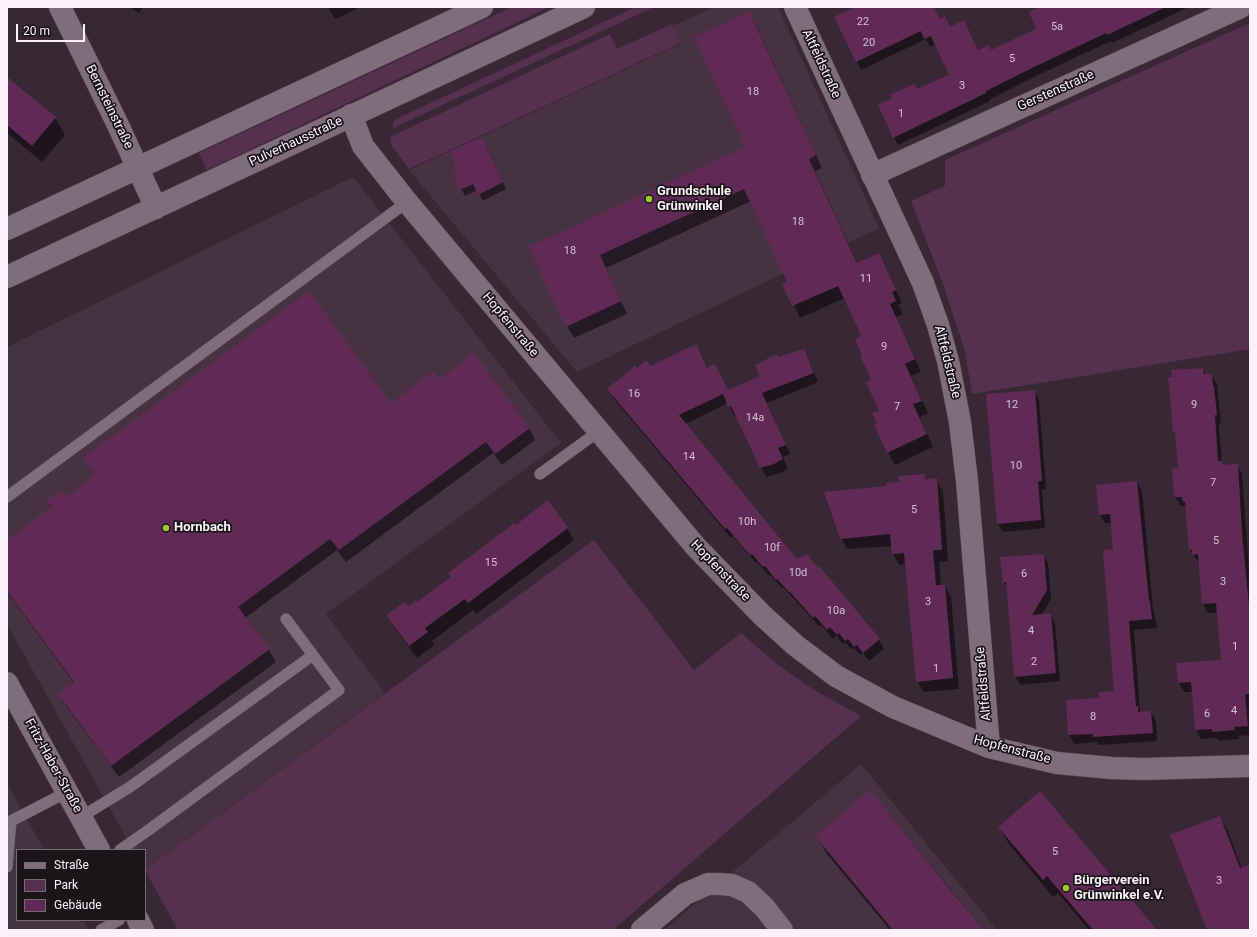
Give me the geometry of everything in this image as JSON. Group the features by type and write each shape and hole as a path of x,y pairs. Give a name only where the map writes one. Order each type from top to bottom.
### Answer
{"street":[{"name":"Bernsteinstraße","path":"60,7 138,167 156,208"},
{"path":"7,229 482,7"},
{"name":"Pulverhausstraße","path":"7,276 156,208 584,7"},
{"name":"Altfeldstraße","path":"795,7 923,283 938,325 948,361 960,422 967,481 989,747"},
{"name":"Gerstenstraße","path":"872,175 1240,7"},
{"name":"Hopfenstraße","path":"351,116 363,146 407,202 696,547 795,645 836,676 866,693 989,747 1057,763 1111,768 1144,769 1250,766"},
{"name":"Fritz-Haber-Straße","path":"7,682 98,849"},
{"path":"642,930 685,894 708,884 720,884 732,885 748,892 764,907 782,930"},
{"path":"138,921 143,930"}],"lane":[{"path":"7,497 407,202"},
{"path":"540,474 599,431"},
{"path":"121,849 339,690 286,619"},
{"path":"81,817 130,788 313,655"},
{"path":"7,867 11,821 67,792"},
{"path":"101,930 117,921"}],"shaded area":[{"name":"Grundschule Grünwinkel","path":"714,7 778,7 879,228 577,372 409,170 680,44 673,26"},
{"path":"353,177 561,443 326,614 385,693 146,869 146,849 132,849 7,624 7,347"},
{"path":"861,764 997,930 664,930"},
{"path":"7,783 43,849 16,849 16,921 84,921 89,930 7,930"}],"green space":[{"path":"512,7 549,7 207,170 199,153"},
{"path":"636,7 654,7 393,128 393,123 396,119"},
{"path":"1250,23 1250,349 972,394 965,351 943,284 911,201 945,186 945,160"},
{"path":"672,24 680,43 409,169 391,145 390,137 610,34 617,49"},
{"path":"594,540 694,670 741,633 778,665 814,690 861,716 613,930 178,930 146,869"}],"building":[{"path":"855,7 934,7 940,19 945,16 950,27 964,20 978,50 989,45 991,50 1036,29 1029,12 1040,7 1166,7 1032,68 986,91 986,93 893,138 878,105 892,98 890,95 914,84 917,89 949,75 931,36 924,39 921,31 856,62 834,17"},
{"path":"749,11 816,155 809,159 857,263 879,253 896,290 892,292 896,301 890,304 915,359 905,364 922,401 913,404 927,434 887,453 874,425 877,424 872,413 879,410 866,383 871,379 860,356 862,355 855,340 861,335 838,286 792,306 782,284 787,282 744,189 600,255 621,301 566,327 528,247 745,147 694,37"},
{"path":"7,77 56,117 32,146 7,125"},
{"path":"482,137 503,182 478,195 473,184 460,190 453,174 456,172 453,164 455,163 450,152"},
{"name":"Hornbach","path":"309,291 391,403 434,371 439,379 474,353 530,428 495,454 486,442 339,550 330,539 238,607 270,649 111,766 58,694 74,682 7,591 7,540 51,507 46,501 62,490 67,496 95,475 83,458"},
{"path":"696,344 707,368 715,364 728,390 760,376 755,365 777,354 778,357 804,349 814,373 762,393 786,445 778,448 783,459 774,464 760,468 731,406 728,407 723,394 679,415 797,559 807,554 818,568 820,567 880,639 863,653 857,645 854,647 848,639 845,641 839,633 837,635 830,627 827,630 815,616 813,618 790,592 777,579 776,580 765,566 763,567 752,554 750,555 727,528 725,529 607,389 635,366 637,368 646,360 651,366"},
{"path":"1203,368 1204,374 1212,374 1214,386 1217,415 1215,415 1218,461 1222,461 1222,465 1238,464 1242,532 1250,616 1250,694 1245,694 1248,726 1234,727 1235,730 1212,732 1212,729 1195,730 1191,682 1178,683 1176,663 1221,660 1216,603 1202,604 1198,554 1192,555 1192,550 1189,550 1185,502 1183,502 1182,497 1174,497 1172,469 1178,468 1168,377 1172,377 1171,370"},
{"path":"1035,390 1042,481 1038,481 1041,520 997,524 986,394"},
{"path":"925,474 926,479 937,478 942,550 933,550 936,585 945,585 953,678 916,682 904,553 892,554 890,534 840,539 824,492 886,486 886,483 900,482 898,476"},
{"path":"1137,481 1152,619 1129,621 1136,706 1138,706 1138,712 1151,711 1153,733 1093,737 1093,734 1068,735 1066,700 1099,698 1099,692 1114,691 1103,550 1113,549 1110,514 1099,515 1096,485"},
{"path":"548,500 568,528 468,603 465,599 425,628 428,632 409,646 386,615 405,602 409,606 416,600 417,602 451,577 448,573 514,523 516,525"},
{"path":"1044,554 1047,590 1032,615 1051,613 1056,673 1014,677 1006,582 1003,583 1000,557"},
{"path":"870,790 984,930 893,930 815,836"},
{"path":"1040,791 1157,930 1093,930 1047,876 1043,880 998,827"},
{"path":"1220,816 1240,868 1250,865 1250,930 1207,930 1170,835"}],"place":[{"name":"Grundschule Grünwinkel","path":"649,199"},
{"name":"Hornbach","path":"166,528"},
{"name":"Bürgerverein Grünwinkel e.V.","path":"1066,888"}]}
